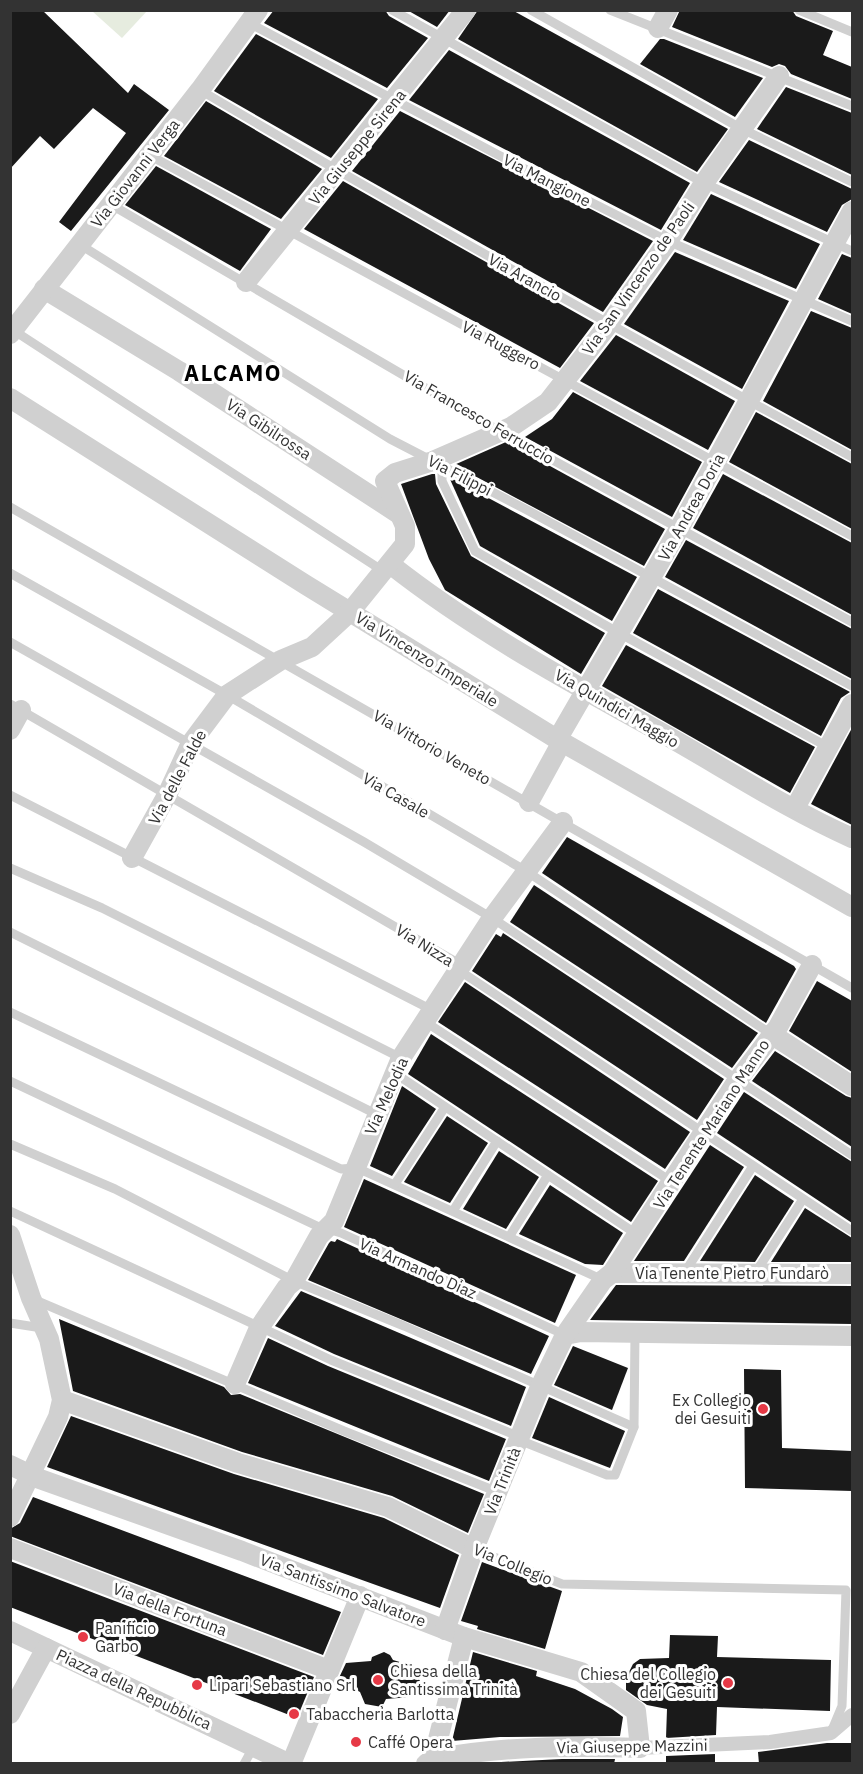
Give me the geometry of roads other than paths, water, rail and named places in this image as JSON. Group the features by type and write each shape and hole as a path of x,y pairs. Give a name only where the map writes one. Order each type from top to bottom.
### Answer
{"street":[{"name":"Via Giuseppe Sirena","path":"246,282 466,10"},
{"path":"658,28 668,10"},
{"name":"Via Giovanni Verga","path":"12,332 254,17"},
{"name":"Via San Vincenzo de Paoli","path":"385,481 395,473 438,464 501,432 548,402 609,324 668,241 704,183 779,76"},
{"name":"Via Andrea Doria","path":"529,802 558,749 561,733 679,529 852,211"},
{"name":"Via Gibilrossa","path":"44,289 179,371 401,515"},
{"name":"Via Vincenzo Imperiale","path":"10,398 560,741 852,907"},
{"name":"Via delle Falde","path":"132,858 167,795 191,743 227,695 281,660 312,647 350,612 405,543 405,526 385,481"},
{"name":"Via Quindici Maggio","path":"387,568 477,626 586,690 852,838"},
{"path":"795,808 852,704"},
{"path":"10,730 16,707"},
{"name":"Via Melodia","path":"235,1384 259,1328 287,1287 294,1281 319,1236 334,1221 397,1065 492,918 563,822"},
{"name":"Via Tenente Mariano Manno","path":"565,1335 638,1235 737,1082 778,1027 812,965"},
{"path":"771,1034 852,1086"},
{"path":"10,1517 32,1475 62,1400 49,1339 42,1328 12,1246"},
{"name":"Via Tenente Pietro Fundarò","path":"608,1276 685,1272 852,1274"},
{"name":"Via Armando Diaz","path":"565,1335 581,1332 852,1336"},
{"name":"Via Trinità","path":"445,1630 474,1549 540,1387 565,1335"},
{"name":"Via Collegio","path":"62,1400 238,1463 388,1507 474,1549"},
{"name":"Via Santissimo Salvatore","path":"10,1465 464,1637 581,1672 636,1711 640,1748"},
{"name":"Via della Fortuna","path":"10,1548 329,1670"},
{"path":"290,1764 360,1596"},
{"path":"10,1631 46,1648"},
{"path":"430,1761 464,1637"},
{"name":"Piazza della Repubblica","path":"10,1714 46,1648 290,1764"},
{"path":"831,1733 852,1715"},
{"name":"Via Giuseppe Mazzini","path":"430,1761 457,1754 560,1755 640,1748 770,1742 831,1733"}],"lane":[{"path":"392,10 704,183 852,251"},
{"path":"531,10 742,129 852,182"},
{"path":"610,10 852,106"},
{"path":"799,10 852,32"},
{"name":"Via Mangione","path":"254,17 394,101 668,241 806,299 852,321"},
{"name":"Via Arancio","path":"200,90 337,171 852,457"},
{"name":"Via Ruggero","path":"149,155 852,536"},
{"name":"Via Francesco Ferruccio","path":"110,204 501,432 852,622"},
{"name":"Via Filippi","path":"79,244 390,439 852,686"},
{"path":"12,332 387,568"},
{"path":"438,464 442,481 475,551 828,747"},
{"name":"Via Vittorio Veneto","path":"10,507 852,988"},
{"name":"Via Casale","path":"10,573 227,695 526,872 771,1034"},
{"path":"10,642 191,743 492,918 737,1082 852,1155"},
{"name":"Via Nizza","path":"16,707 456,962 466,975 852,1231"},
{"path":"10,795 428,1016 672,1182"},
{"path":"10,868 102,908 397,1065 445,1107 638,1235"},
{"path":"10,932 376,1114"},
{"path":"10,1012 341,1169 355,1168 395,1184 509,1237 608,1276"},
{"name":"Via Armando Diaz","path":"10,1081 565,1335"},
{"path":"395,1184 445,1107"},
{"path":"453,1211 497,1141"},
{"path":"10,1144 115,1189 294,1281 404,1326 634,1427"},
{"path":"685,1272 753,1166"},
{"path":"509,1237 548,1175"},
{"path":"756,1272 803,1199"},
{"path":"10,1211 259,1328 607,1475 615,1475 634,1427 635,1333"},
{"path":"31,1298 498,1492"},
{"path":"10,1323 42,1328"},
{"name":"Via Collegio","path":"474,1549 562,1584 846,1590 842,1706 831,1733"},
{"path":"244,1764 254,1746"}],"place":[{"name":"Ex Collegio dei Gesuiti","path":"763,1409"},
{"name":"Panificio Garbo","path":"83,1637"},
{"name":"Chiesa della Santissima Trinità","path":"378,1680"},
{"name":"Chiesa del Collegio dei Gesuiti","path":"728,1683"},
{"name":"Lipari Sebastiano Srl","path":"197,1685"},
{"name":"Tabaccheria Barlotta","path":"294,1714"},
{"name":"Caffé Opera","path":"356,1742"}],"district":[{"name":"ALCAMO","path":"233,372"}]}
